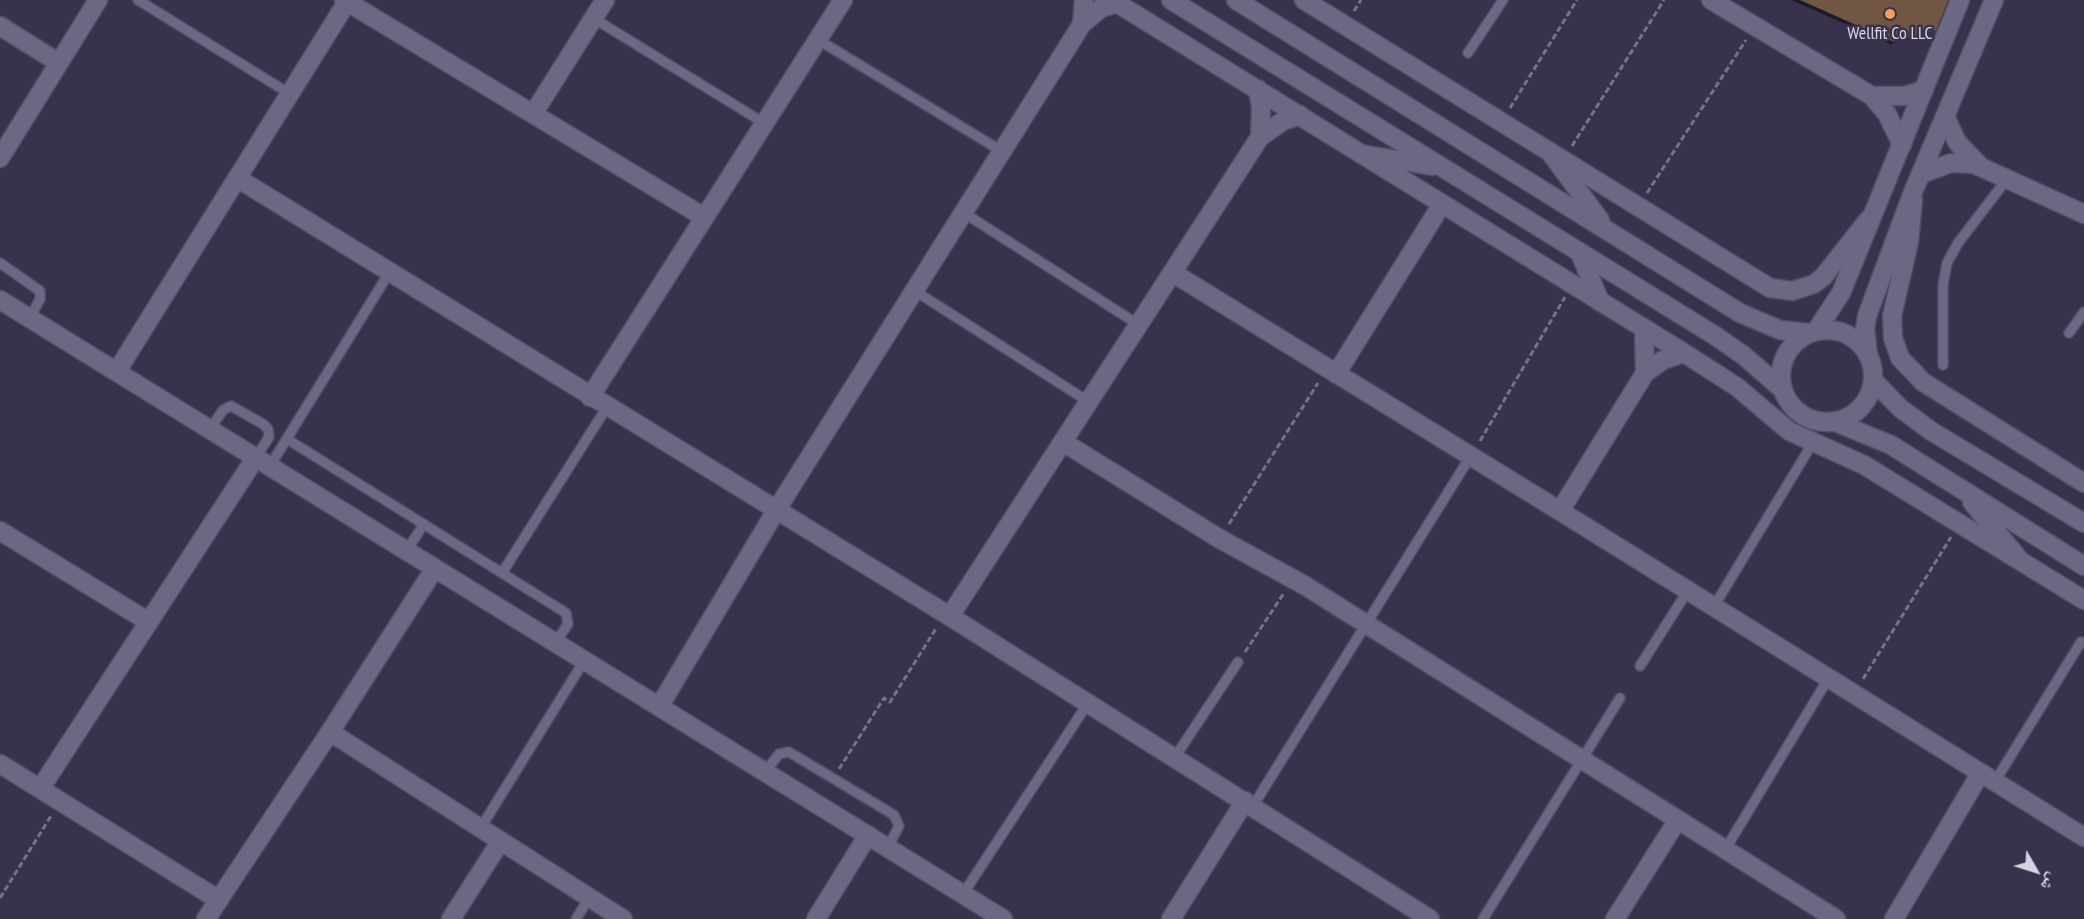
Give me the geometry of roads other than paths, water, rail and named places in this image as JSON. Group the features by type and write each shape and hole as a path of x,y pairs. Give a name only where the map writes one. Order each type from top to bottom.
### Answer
{"street":[{"path":"0,158 98,0"},
{"path":"533,114 605,0"},
{"path":"590,397 843,0"},
{"path":"1082,24 1084,0"},
{"path":"1171,0 1729,344 1782,389 1797,412 1808,419 1835,422 1891,445 2084,566"},
{"path":"1236,0 1753,320 1780,330 1840,331 1861,344 1868,354"},
{"path":"1304,0 1760,283 1781,291 1803,289 1823,277 1873,214"},
{"path":"1711,0 1872,96 1887,114 1902,145"},
{"path":"1782,389 1782,362 1797,340 1813,332 1836,303 1960,0"},
{"path":"1835,422 1847,418 1865,403 1873,380 1866,341 1867,316 1913,192 1994,0"},
{"path":"117,371 346,1 704,217"},
{"path":"659,707 777,509 1082,24 1101,8 1115,2 1684,353 1737,387 1789,431 1812,444 1864,465 1958,525 2018,558 2084,600"},
{"path":"0,26 58,63"},
{"path":"1258,89 1262,108 1260,137"},
{"path":"1872,96 1904,96 1924,90"},
{"path":"948,615 1260,137 1275,125 1300,116"},
{"path":"1946,118 1963,149 1982,167"},
{"path":"1362,154 1440,167"},
{"path":"1556,156 1606,229"},
{"path":"1921,174 1951,163 1982,167 2084,214"},
{"path":"237,178 948,615 1430,919"},
{"path":"1913,192 1909,242 1893,316 1893,338 1900,358 1923,382 2084,483"},
{"path":"1332,371 1443,204"},
{"path":"1580,253 1600,302"},
{"path":"1173,273 2084,837"},
{"path":"0,300 1003,919"},
{"path":"1644,329 1645,373"},
{"path":"1560,511 1645,373 1663,360 1684,353"},
{"path":"1873,380 1900,408 1931,431 2084,523"},
{"path":"1063,442 1220,539 1293,579 1366,624 1836,919"},
{"path":"40,789 149,622 263,462"},
{"path":"1963,491 2018,558"},
{"path":"2061,508 2084,509"},
{"path":"0,531 149,622"},
{"path":"206,919 435,568"},
{"path":"330,732 623,919"},
{"path":"0,764 219,900"},
{"path":"1894,919 1987,778"},
{"path":"1171,919 1249,804"},
{"path":"1615,919 1677,821"},
{"path":"816,919 868,835"},
{"path":"451,919 500,842"}],"lane":[{"path":"138,0 290,94"},
{"path":"1468,53 1503,0"},
{"path":"593,18 764,123"},
{"path":"817,39 1003,152"},
{"path":"1943,365 1943,285 1947,263 1958,243 2007,178"},
{"path":"964,213 1139,325"},
{"path":"0,263 40,291 40,298 30,318"},
{"path":"263,462 287,439 389,273"},
{"path":"915,291 1089,402"},
{"path":"2069,333 2084,312"},
{"path":"210,429 223,410 231,406 263,424 268,429 269,437 263,462"},
{"path":"502,573 607,407"},
{"path":"287,439 566,613 568,624 555,643"},
{"path":"1713,608 1812,444"},
{"path":"1249,804 1366,624 1470,457"},
{"path":"407,550 424,524"},
{"path":"1640,666 1687,592"},
{"path":"1987,778 2081,642"},
{"path":"480,829 584,661"},
{"path":"1175,757 1238,662"},
{"path":"1725,850 1827,679"},
{"path":"1483,919 1620,698"},
{"path":"963,894 1088,703"},
{"path":"765,772 779,754 789,752 833,778 897,818 899,826 888,848"},
{"path":"576,919 590,898"}],"place":[{"name":"Wellfit Co LLC","path":"1890,14"}]}
